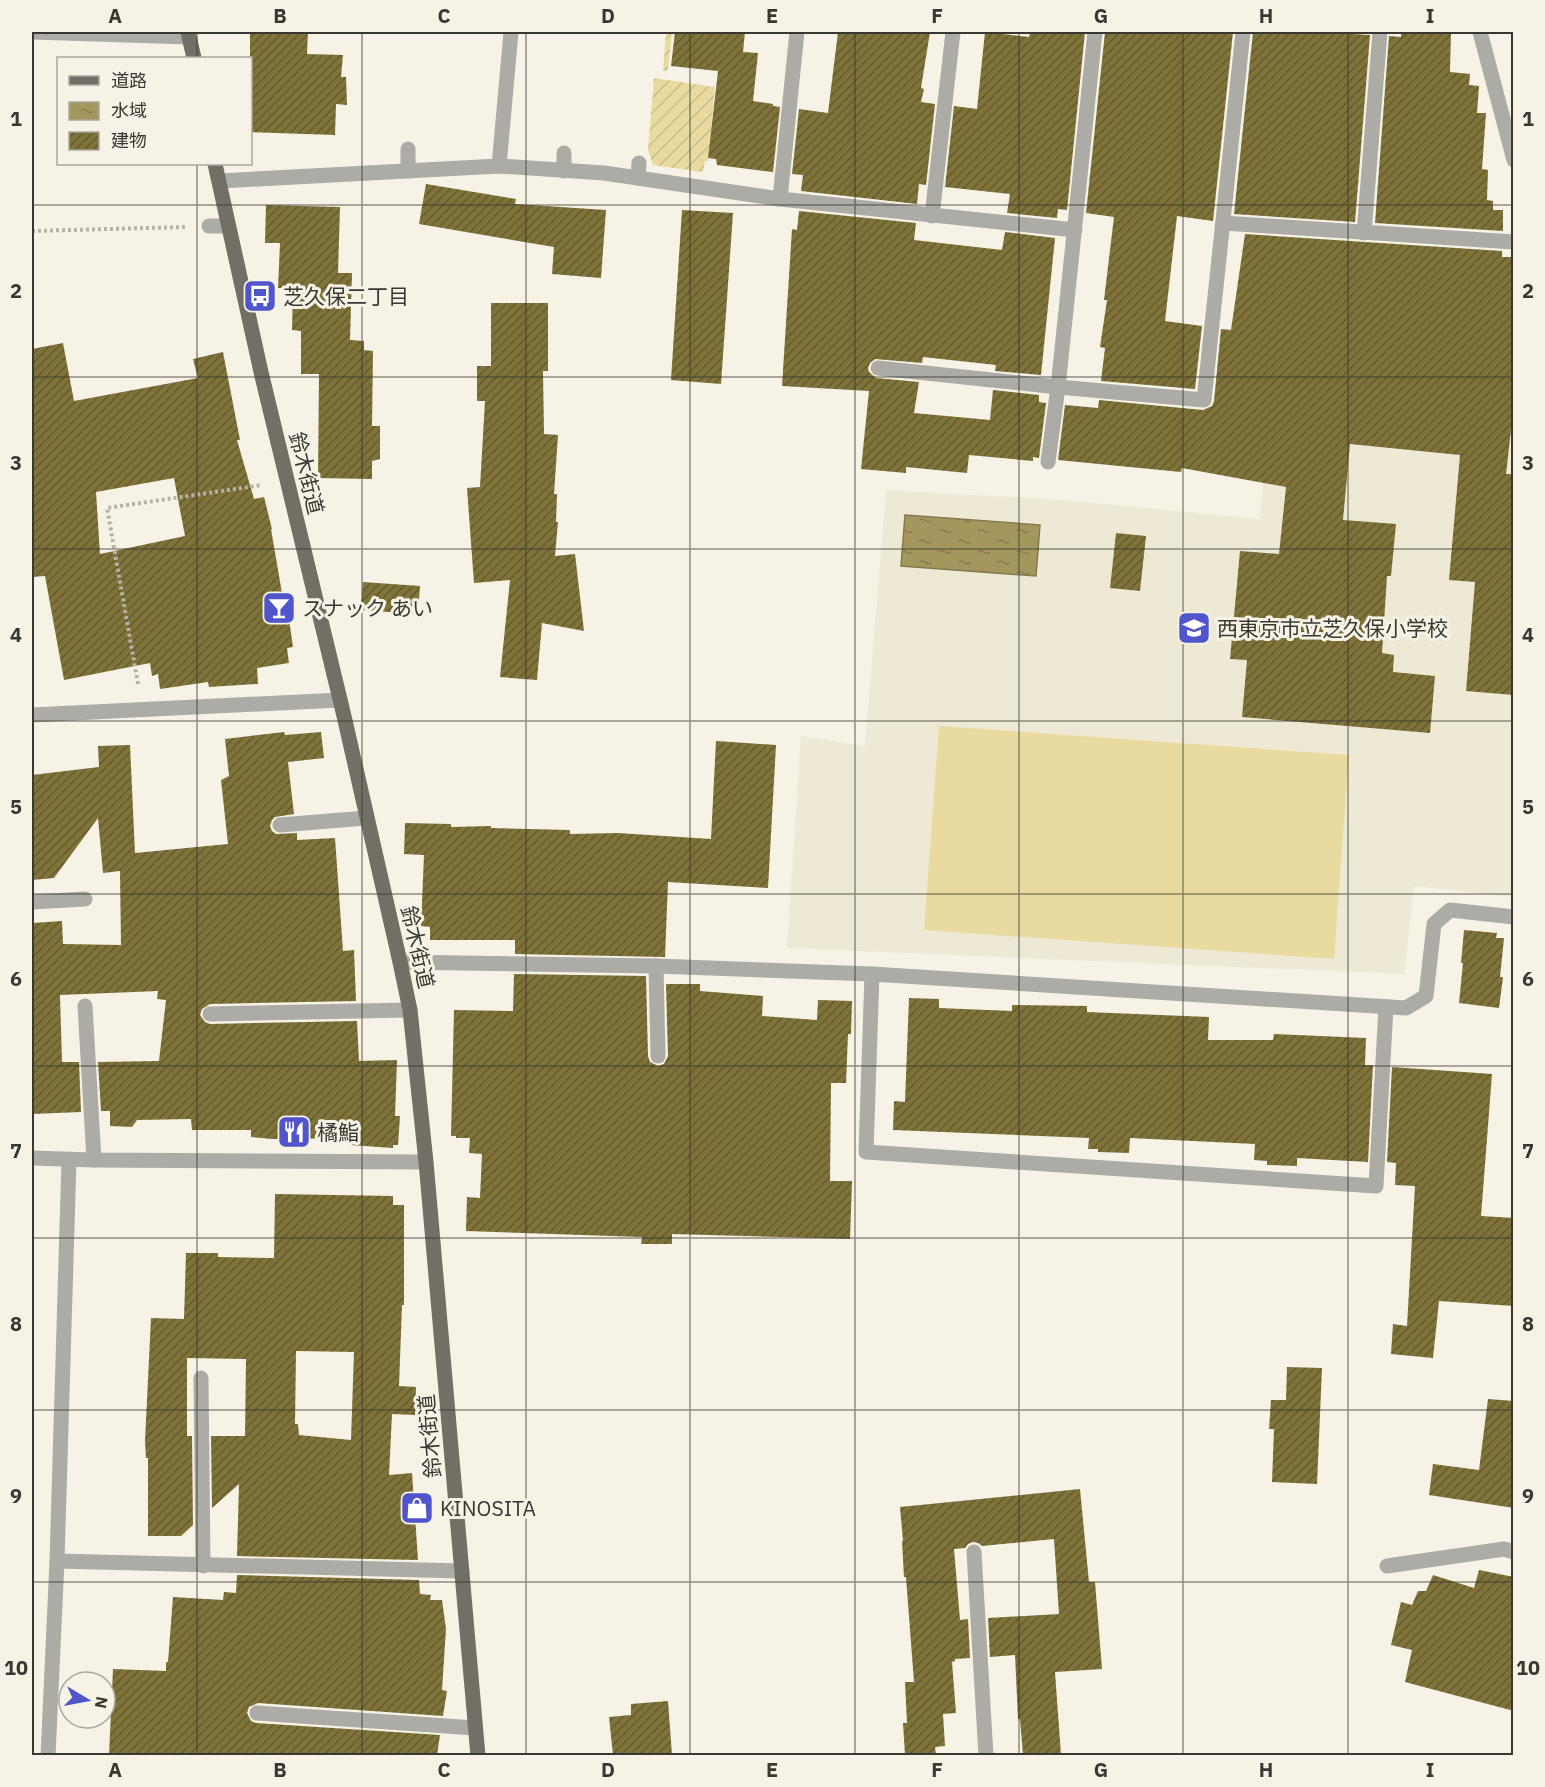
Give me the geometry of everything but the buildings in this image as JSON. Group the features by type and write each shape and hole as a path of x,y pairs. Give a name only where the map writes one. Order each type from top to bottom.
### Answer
{"main road":[{"path":"189,34 194,57"},
{"name":"鈴木街道","path":"215,165 258,360 340,700 410,1010 426,1162 478,1755"}],"street":[{"path":"32,32 189,34"},
{"path":"499,166 512,32"},
{"path":"780,199 797,32"},
{"path":"932,216 953,32"},
{"path":"1048,462 1095,32"},
{"path":"878,368 1204,400 1243,32"},
{"path":"1364,233 1380,32"},
{"path":"1480,32 1514,160"},
{"path":"408,149 408,171"},
{"path":"564,153 564,171"},
{"path":"219,181 499,166 604,173 639,171 780,199 1075,230"},
{"path":"1223,223 1514,242"},
{"path":"210,226 228,226"},
{"path":"32,715 340,700"},
{"path":"280,825 366,818"},
{"path":"32,902 86,899"},
{"path":"400,962 656,966 872,974 1406,1008 1426,996 1434,924 1450,910 1514,917"},
{"path":"656,966 658,1056"},
{"path":"872,974 866,1152 1376,1186 1386,1007"},
{"path":"85,1006 94,1160"},
{"path":"210,1014 410,1010"},
{"path":"32,1158 426,1162"},
{"path":"48,1755 57,1561 69,1160"},
{"path":"201,1378 203,1566"},
{"path":"1387,1566 1504,1549 1514,1552"},
{"path":"974,1552 986,1755"},
{"path":"57,1561 462,1571"},
{"path":"257,1713 475,1728"}],"path":[{"path":"32,231 210,226"},
{"path":"142,711 107,508 288,482"}],"shaded area":[{"path":"666,32 672,32 668,70 663,71"},
{"path":"654,78 715,87 708,161 705,161 703,172 653,165 648,150"},
{"name":"西東京市立芝久保小学校","path":"1281,325 1513,335 1513,897 1414,886 1404,974 787,948 801,736 865,746 886,490 1064,500 1259,519"},
{"path":"939,726 1349,755 1334,959 924,930"}],"water":[{"path":"905,515 1040,525 1036,576 901,566"}],"place":[{"name":"芝久保二丁目","path":"260,296"},
{"name":"スナック あい","path":"279,608"},
{"name":"西東京市立芝久保小学校","path":"1194,628"},
{"name":"橘鮨","path":"294,1132"},
{"name":"KINOSITA","path":"417,1508"}]}
